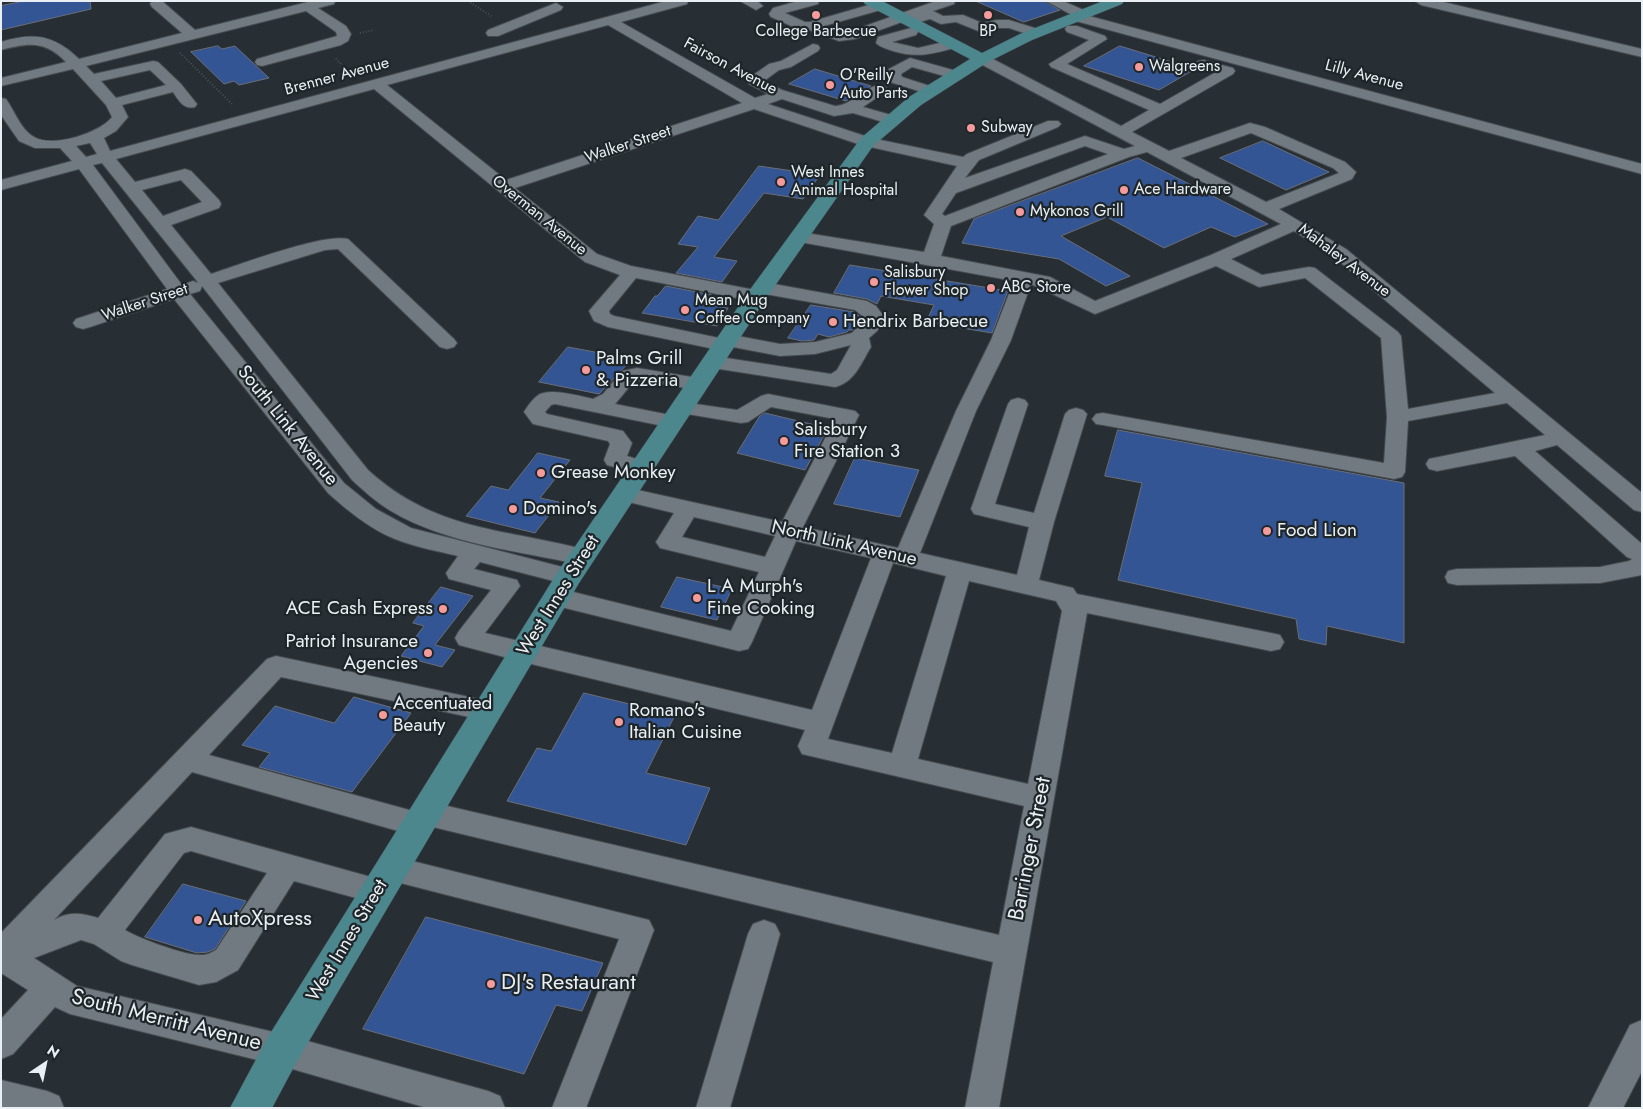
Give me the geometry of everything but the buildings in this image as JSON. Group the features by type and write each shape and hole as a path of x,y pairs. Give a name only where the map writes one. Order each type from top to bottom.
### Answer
{"main road":[{"name":"West Innes Street","path":"250,1108 282,1050 569,577 760,292 867,142 930,91 982,59 1036,33 1117,1"},
{"path":"875,4 916,25 962,34 982,59"}],"street":[{"path":"1,82 329,1"},
{"name":"Brenner Avenue","path":"1,185 378,85 682,1"},
{"path":"813,1 778,11 776,14 803,26 811,26 851,14 875,4"},
{"path":"811,26 839,37 916,25 949,1"},
{"name":"Lilly Avenue","path":"1052,1 1080,16 1642,169"},
{"path":"1421,1 1642,53"},
{"path":"158,4 192,35"},
{"path":"493,33 552,4 587,27"},
{"path":"620,6 634,14"},
{"path":"834,6 851,14"},
{"path":"262,62 336,42 343,38 344,34 341,29 309,7"},
{"path":"955,75 915,58 910,53 884,44 883,40 916,25 932,15 962,34 994,35 1017,42"},
{"path":"941,20 958,18 962,34"},
{"name":"Fairson Avenue","path":"609,20 754,104 867,142 967,163"},
{"path":"930,91 895,79 894,72 915,58 962,34 998,22 1016,25 1036,33"},
{"path":"994,35 1016,25"},
{"path":"1058,25 1100,39 1116,39 1228,71 1121,132"},
{"path":"1100,39 1056,64 1161,110"},
{"path":"1,46 29,40 47,42 63,50 113,103 120,117 114,125 103,132 64,143 41,144 27,139 1,102"},
{"path":"813,48 786,64 774,67 754,81 779,94 834,111 846,111 880,89"},
{"name":"Mahaley Avenue","path":"982,59 1266,208 1340,253 1642,505"},
{"path":"92,79 153,65 176,87 190,104"},
{"name":"Overman Avenue","path":"378,85 591,258 632,272 865,307 875,318 870,327 859,337"},
{"path":"113,103 176,87"},
{"name":"Walker Street","path":"502,187 754,104 779,94"},
{"path":"1066,104 1045,120 1085,141 1123,154"},
{"path":"851,108 893,120"},
{"path":"943,223 934,215 973,156 1053,124"},
{"path":"1168,157 1250,128 1269,134 1339,165 1348,172 1346,176 1266,208"},
{"name":"South Link Avenue","path":"94,135 106,157 360,476 384,496 413,513 460,530 569,577"},
{"path":"951,189 1085,141"},
{"name":"South Link Avenue","path":"64,143 83,163 178,292 336,488 357,507 379,523 404,534 473,554 569,577"},
{"path":"943,223 1123,154 1149,147"},
{"path":"131,188 185,174 213,204 160,223"},
{"path":"931,260 943,223"},
{"path":"800,237 1043,281 1095,308 1217,259 1295,224"},
{"name":"Walker Street","path":"83,323 323,245 342,244 447,343"},
{"path":"1103,419 1394,472 1398,417 1391,336 1309,272 1259,281 1217,259"},
{"path":"569,577 739,642 789,531 848,415 768,400 741,417 703,377 601,317 598,311 632,272"},
{"path":"1025,277 1001,340 896,556 812,746 1040,798"},
{"path":"596,406 610,398 629,375 637,374 703,377 835,381 845,374 861,347 859,337 815,348 791,351 703,377 596,406 555,398 545,399 534,412 540,419 615,436 621,443 615,460 641,468"},
{"path":"1398,417 1512,396"},
{"path":"1018,404 982,509 1042,522"},
{"path":"1026,585 1042,522 1076,414"},
{"path":"1437,464 1525,447 1561,437"},
{"path":"1525,447 1524,453 1636,551 1642,554"},
{"name":"North Link Avenue","path":"624,494 1026,585 1067,597 1271,642"},
{"path":"688,508 668,542 773,567"},
{"path":"473,554 458,573 508,586 468,638 523,653 821,722"},
{"path":"1457,577 1600,576 1636,568 1642,563"},
{"path":"902,767 960,570"},
{"name":"Barringer Street","path":"982,1108 1075,610 1067,597"},
{"path":"1,955 276,666 488,711"},
{"path":"187,760 422,819 1012,952"},
{"path":"104,934 175,843 191,838 288,865 385,880 638,930 569,1108"},
{"path":"1,955 55,936 68,928 81,926 104,934 132,951 199,970 216,967 227,960 288,865"},
{"path":"713,1108 764,934"},
{"name":"South Merritt Avenue","path":"1,955 70,999 282,1050 488,1108"},
{"path":"1,1043 51,988"},
{"path":"1605,1108 1642,1036"},
{"path":"1,1097 47,1108"}],"path":[{"path":"333,55 355,78"},
{"path":"190,70 196,68"}],"place":[{"name":"College Barbecue","path":"816,15"},
{"name":"BP","path":"988,15"},
{"name":"Walgreens","path":"1139,67"},
{"name":"O'Reilly Auto Parts","path":"830,85"},
{"name":"Subway","path":"971,128"},
{"name":"West Innes Animal Hospital","path":"781,182"},
{"name":"Ace Hardware","path":"1124,190"},
{"name":"Mykonos Grill","path":"1020,212"},
{"name":"Salisbury Flower Shop","path":"874,282"},
{"name":"ABC Store","path":"991,288"},
{"name":"Mean Mug Coffee Company","path":"685,310"},
{"name":"Hendrix Barbecue","path":"833,322"},
{"name":"Palms Grill & Pizzeria","path":"586,370"},
{"name":"Salisbury Fire Station 3","path":"784,441"},
{"name":"Grease Monkey","path":"541,473"},
{"name":"Domino's","path":"513,509"},
{"name":"Food Lion","path":"1267,531"},
{"name":"L A Murph's Fine Cooking","path":"697,598"},
{"name":"ACE Cash Express","path":"443,609"},
{"name":"Patriot Insurance Agencies","path":"428,653"},
{"name":"Accentuated Beauty","path":"383,715"},
{"name":"Romano's Italian Cuisine","path":"619,722"},
{"name":"AutoXpress","path":"198,920"},
{"name":"DJ's Restaurant","path":"491,984"}]}
